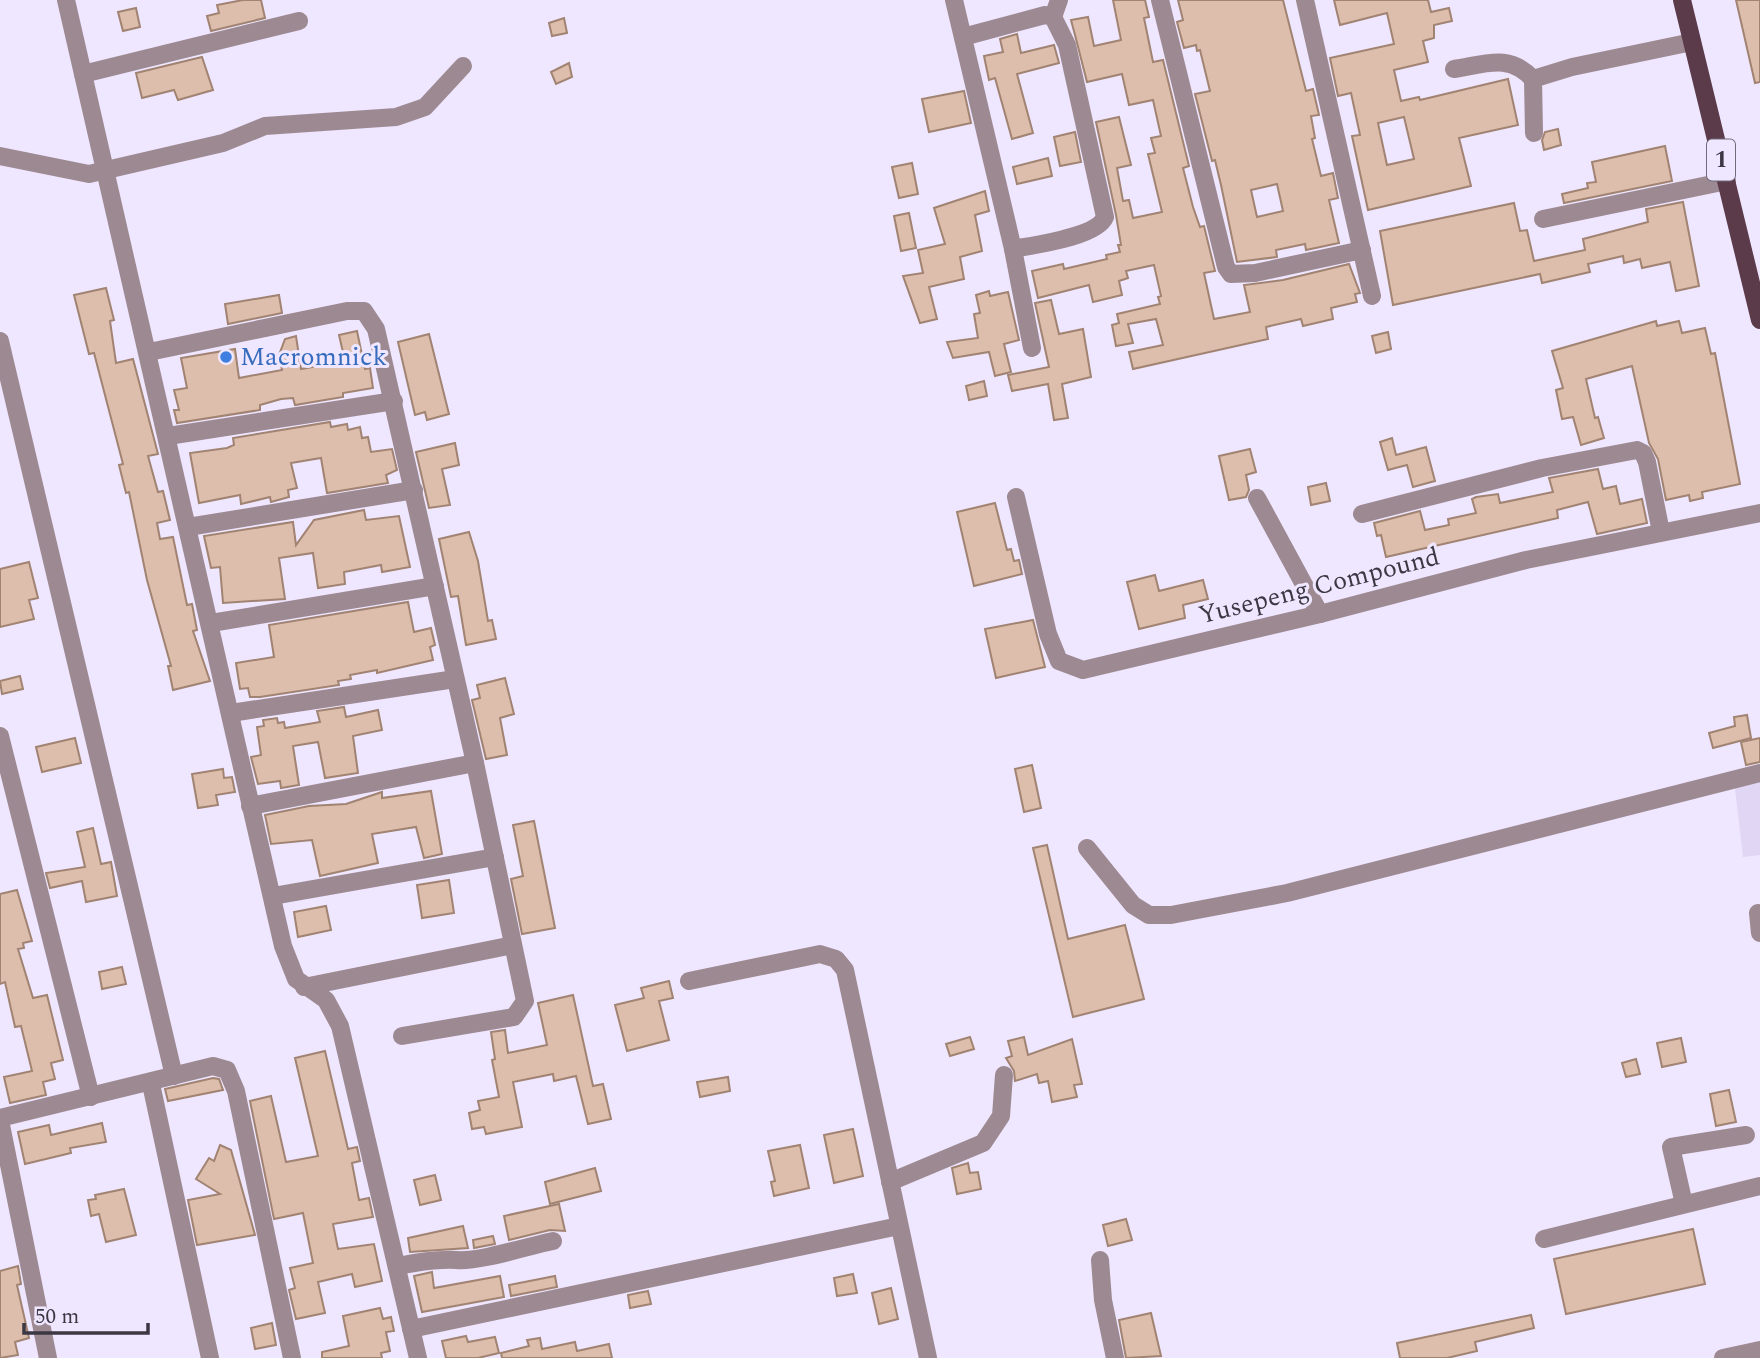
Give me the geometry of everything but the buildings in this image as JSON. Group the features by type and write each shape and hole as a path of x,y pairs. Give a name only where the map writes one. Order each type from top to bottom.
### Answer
{"main road":[{"name":"1","path":"1682,0 1760,320"}],"street":[{"path":"66,0 289,968 304,987 326,1000 340,1026 418,1358"},
{"path":"954,0 1013,249 1032,348"},
{"path":"1160,0 1226,267 1231,274 1255,273 1363,250"},
{"path":"1305,0 1372,296"},
{"path":"962,37 1035,18 1056,8 1067,45 1105,217 1098,226 1085,232 1013,249"},
{"path":"83,74 299,21"},
{"path":"1533,79 1572,67 1692,42"},
{"path":"1454,69 1512,63 1522,67 1533,79 1534,134"},
{"path":"0,156 30,160 77,173 106,172 223,143 265,126 386,118 413,112 433,100 463,66"},
{"path":"1543,219 1727,181"},
{"path":"149,352 359,310 368,314 376,329 475,763 525,1001 514,1017 402,1036"},
{"path":"0,341 5,379 174,1076"},
{"path":"168,436 394,401"},
{"path":"1362,514 1542,468 1637,450 1643,453 1647,462 1661,532"},
{"path":"188,527 414,490"},
{"name":"Yusepeng Compound","path":"1016,497 1048,634 1059,661 1069,667 1083,670 1320,614 1526,560 1760,513"},
{"path":"1257,498 1320,614"},
{"path":"211,623 435,586"},
{"path":"231,713 455,679"},
{"path":"0,736 91,1097"},
{"path":"250,806 475,763"},
{"path":"1087,848 1133,905 1149,915 1171,915 1287,893 1760,773"},
{"path":"273,896 495,857"},
{"path":"1758,914 1760,933"},
{"path":"304,987 513,945"},
{"path":"689,982 820,954 841,963 845,970 928,1358"},
{"path":"48,1358 0,1119 222,1066 231,1075 292,1358"},
{"path":"890,1182 983,1143 1001,1116 1004,1075"},
{"path":"151,1083 210,1358"},
{"path":"1684,1204 1671,1147 1746,1135"},
{"path":"1544,1239 1760,1186"},
{"path":"411,1329 899,1226"},
{"path":"398,1266 447,1257 456,1260 476,1257 553,1241"},
{"path":"1100,1260 1103,1300 1115,1358"},
{"path":"1723,1358 1760,1350"}],"shaded area":[{"path":"1760,774 1760,855 1743,857 1734,780"}],"place":[{"name":"Macromnick","path":"226,357"}]}
